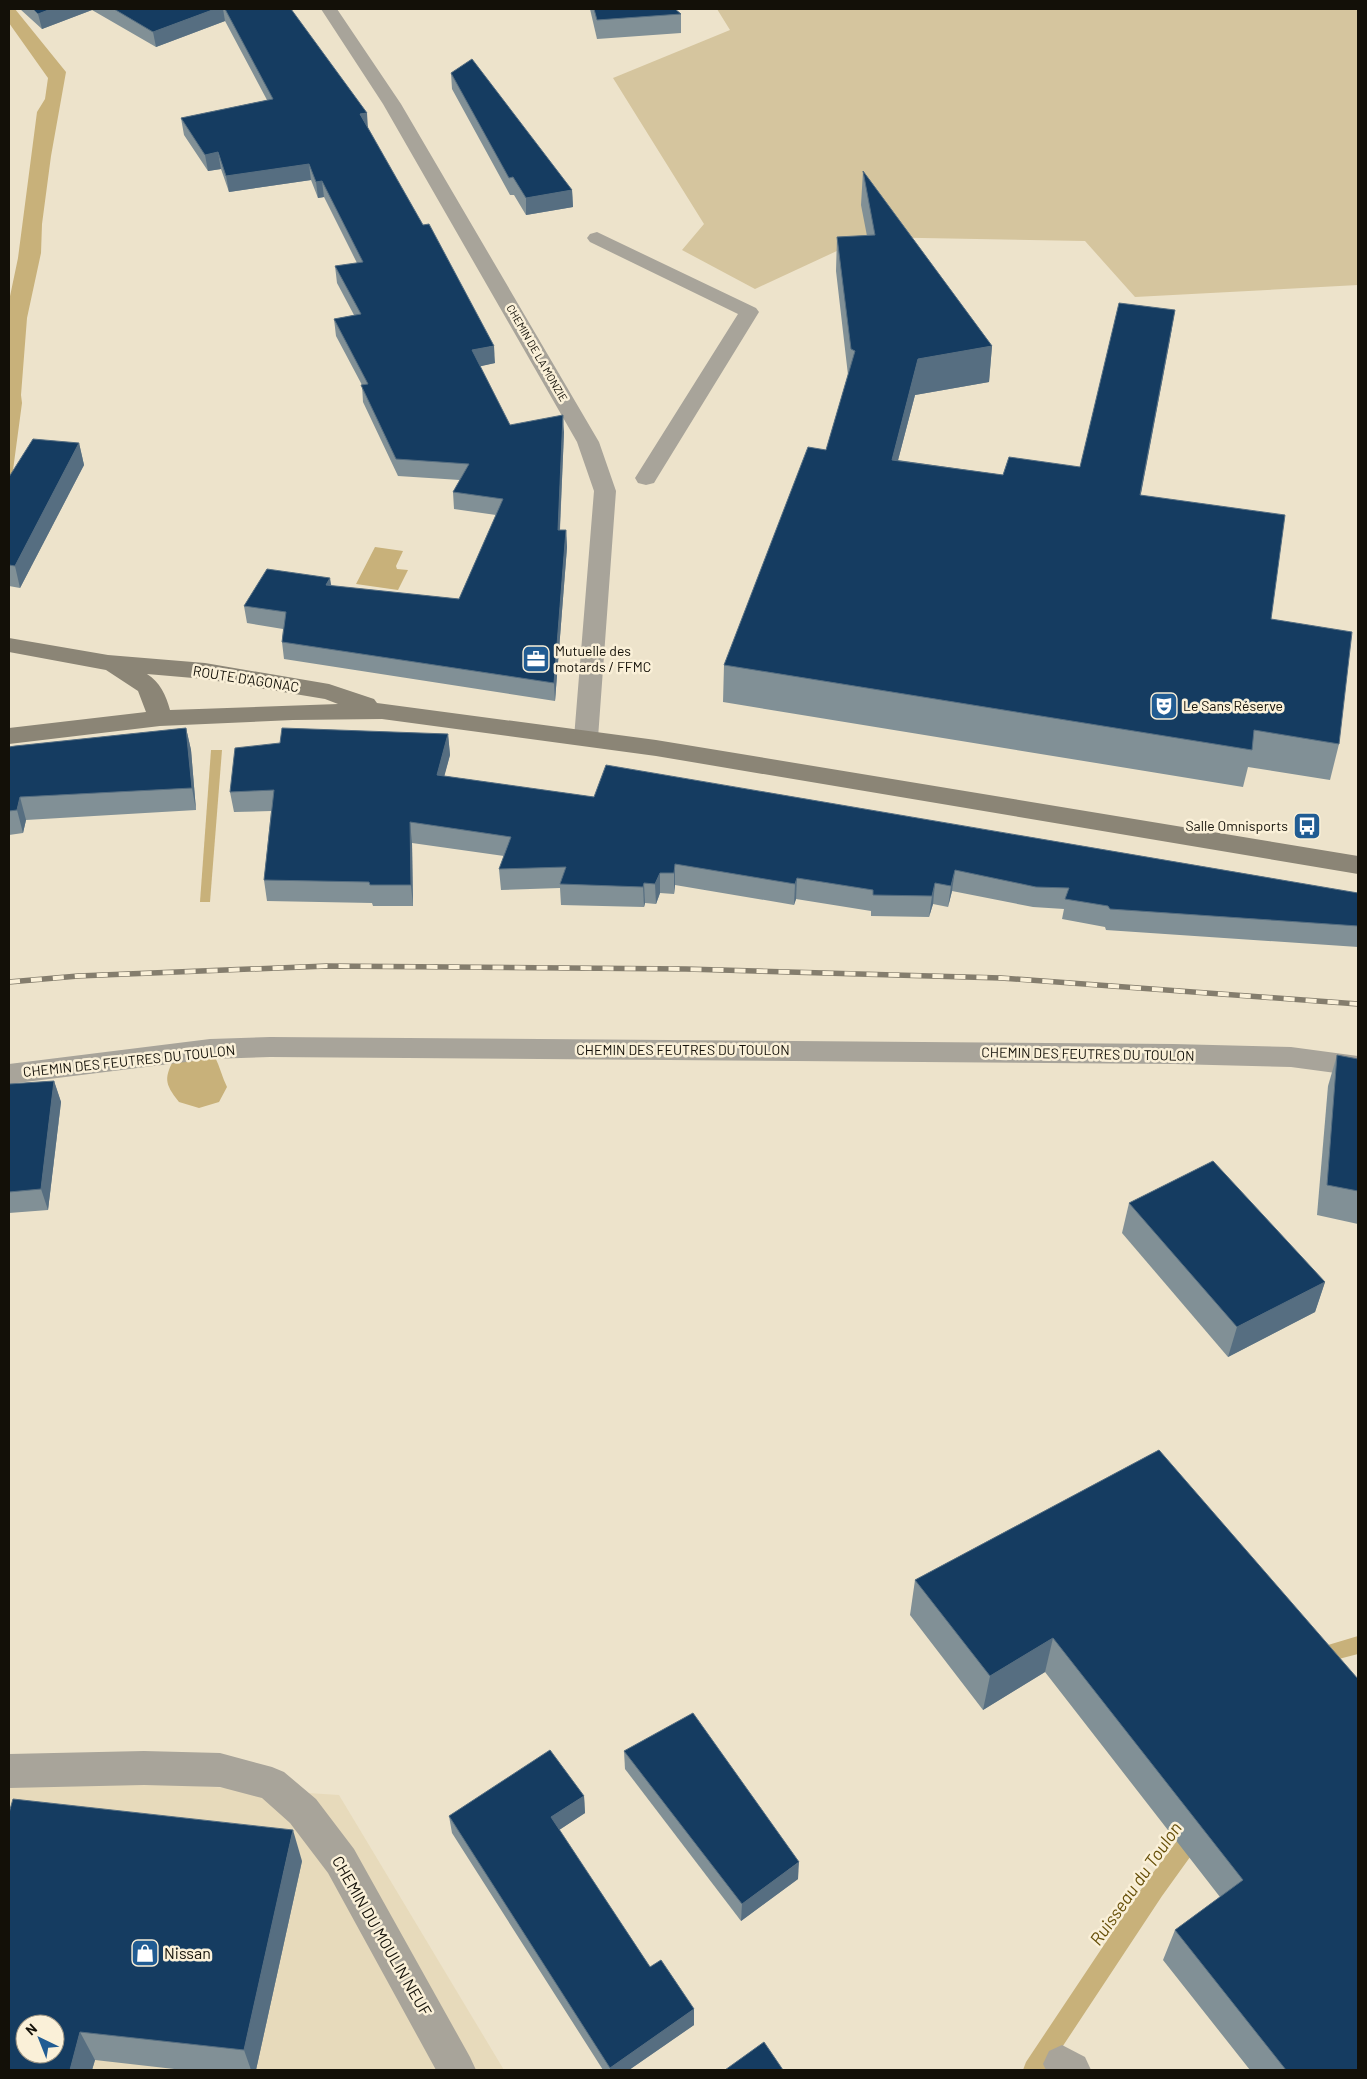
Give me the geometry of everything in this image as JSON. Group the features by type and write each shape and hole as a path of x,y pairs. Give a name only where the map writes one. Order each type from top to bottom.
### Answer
{"main road":[{"name":"ROUTE D'AGONAC","path":"9,645 108,663 205,671 330,692 382,711"},
{"name":"ROUTE D'AGONAC","path":"108,663 143,681 155,696 160,718"},
{"path":"9,736 160,718 293,712 382,711 586,738 958,797 1358,865"}],"street":[{"name":"CHEMIN DE LA MONZIE","path":"329,9 392,104 511,307 588,442 606,492 586,738"},
{"path":"597,238 749,312 646,478"},
{"name":"CHEMIN DES FEUTRES DU TOULON","path":"9,1074 200,1050 270,1048 1173,1054 1291,1057 1358,1066"},
{"name":"CHEMIN DU MOULIN NEUF","path":"9,1771 144,1768 220,1770 272,1784 303,1811 342,1861 457,2070"}],"shaded area":[{"path":"9,9 15,9 66,72 51,156 42,224 41,253 27,318 22,403 9,500 9,301 18,258 37,112 45,99 48,78 9,23"},
{"path":"717,9 1358,9 1358,285 1135,297 1085,241 867,237 755,289 682,250 704,224 613,78 730,30"},
{"path":"375,547 403,551 396,566 397,569 408,570 398,590 356,584"},
{"path":"211,750 222,750 210,902 200,902"},
{"path":"9,1774 339,1795 504,2070 9,2070"}],"building":[{"path":"33,9 51,9 38,14"},
{"path":"114,9 215,9 153,32"},
{"path":"225,9 291,9 367,113 360,114 423,225 429,224 494,346 472,350 510,425 563,415 558,530 566,530 554,683 282,642 286,612 244,606 267,569 330,578 326,585 459,599 503,499 453,492 469,464 396,459 361,385 368,384 334,319 361,314 335,266 363,262 322,181 316,182 309,164 226,176 218,152 205,155 181,118 273,99"},
{"path":"594,9 675,9 681,14 597,20"},
{"path":"472,59 572,190 526,198 513,177 509,178 451,73"},
{"path":"863,171 992,346 918,359 892,460 1003,475 1009,457 1080,467 1119,303 1175,310 1140,495 1285,515 1271,619 1352,632 1339,744 1254,730 1252,750 724,665 808,447 826,450 855,351 851,349 837,237 875,235"},
{"path":"33,439 79,443 15,566 9,565 9,477"},
{"path":"186,728 192,788 20,797 17,810 9,811 9,747"},
{"path":"282,728 448,734 437,775 594,797 606,765 1358,893 1358,926 1110,909 1108,906 1065,899 1069,888 1036,887 955,870 951,886 935,883 932,896 873,895 873,890 797,878 795,884 675,864 674,873 660,873 655,884 644,883 643,887 560,884 566,867 499,869 511,837 410,822 411,885 370,885 369,882 264,880 274,790 230,792 235,748 280,743"},
{"path":"1337,1055 1358,1059 1358,1191 1327,1185"},
{"path":"54,1081 41,1189 9,1192 9,1084"},
{"path":"1213,1161 1325,1282 1237,1327 1129,1203"},
{"path":"1159,1450 1358,1679 1358,2070 1286,2070 1175,1930 1243,1880 1053,1638 990,1676 915,1580"},
{"path":"693,1713 799,1862 742,1904 624,1751"},
{"path":"550,1750 584,1796 551,1817 650,1967 661,1960 694,2009 610,2068 449,1816"},
{"name":"Nissan","path":"13,1799 293,1830 244,2050 80,2032 70,2070 9,2070 9,1813"},
{"path":"764,2042 783,2070 725,2070"}],"waterway":[{"path":"195,1072 195,1082 199,1087"},
{"name":"Ruisseau du Toulon","path":"1318,1662 1325,1654 1358,1645"},
{"name":"Ruisseau du Toulon","path":"1034,2070 1154,1889 1196,1832"}],"railway":[{"path":"9,982 78,976 327,966 686,969 1001,978 1358,1004"}],"place":[{"name":"Mutuelle des motards / FFMC","path":"536,659"},
{"name":"Le Sans Réserve","path":"1164,706"},
{"name":"Salle Omnisports","path":"1307,826"},
{"name":"Nissan","path":"145,1953"}]}
